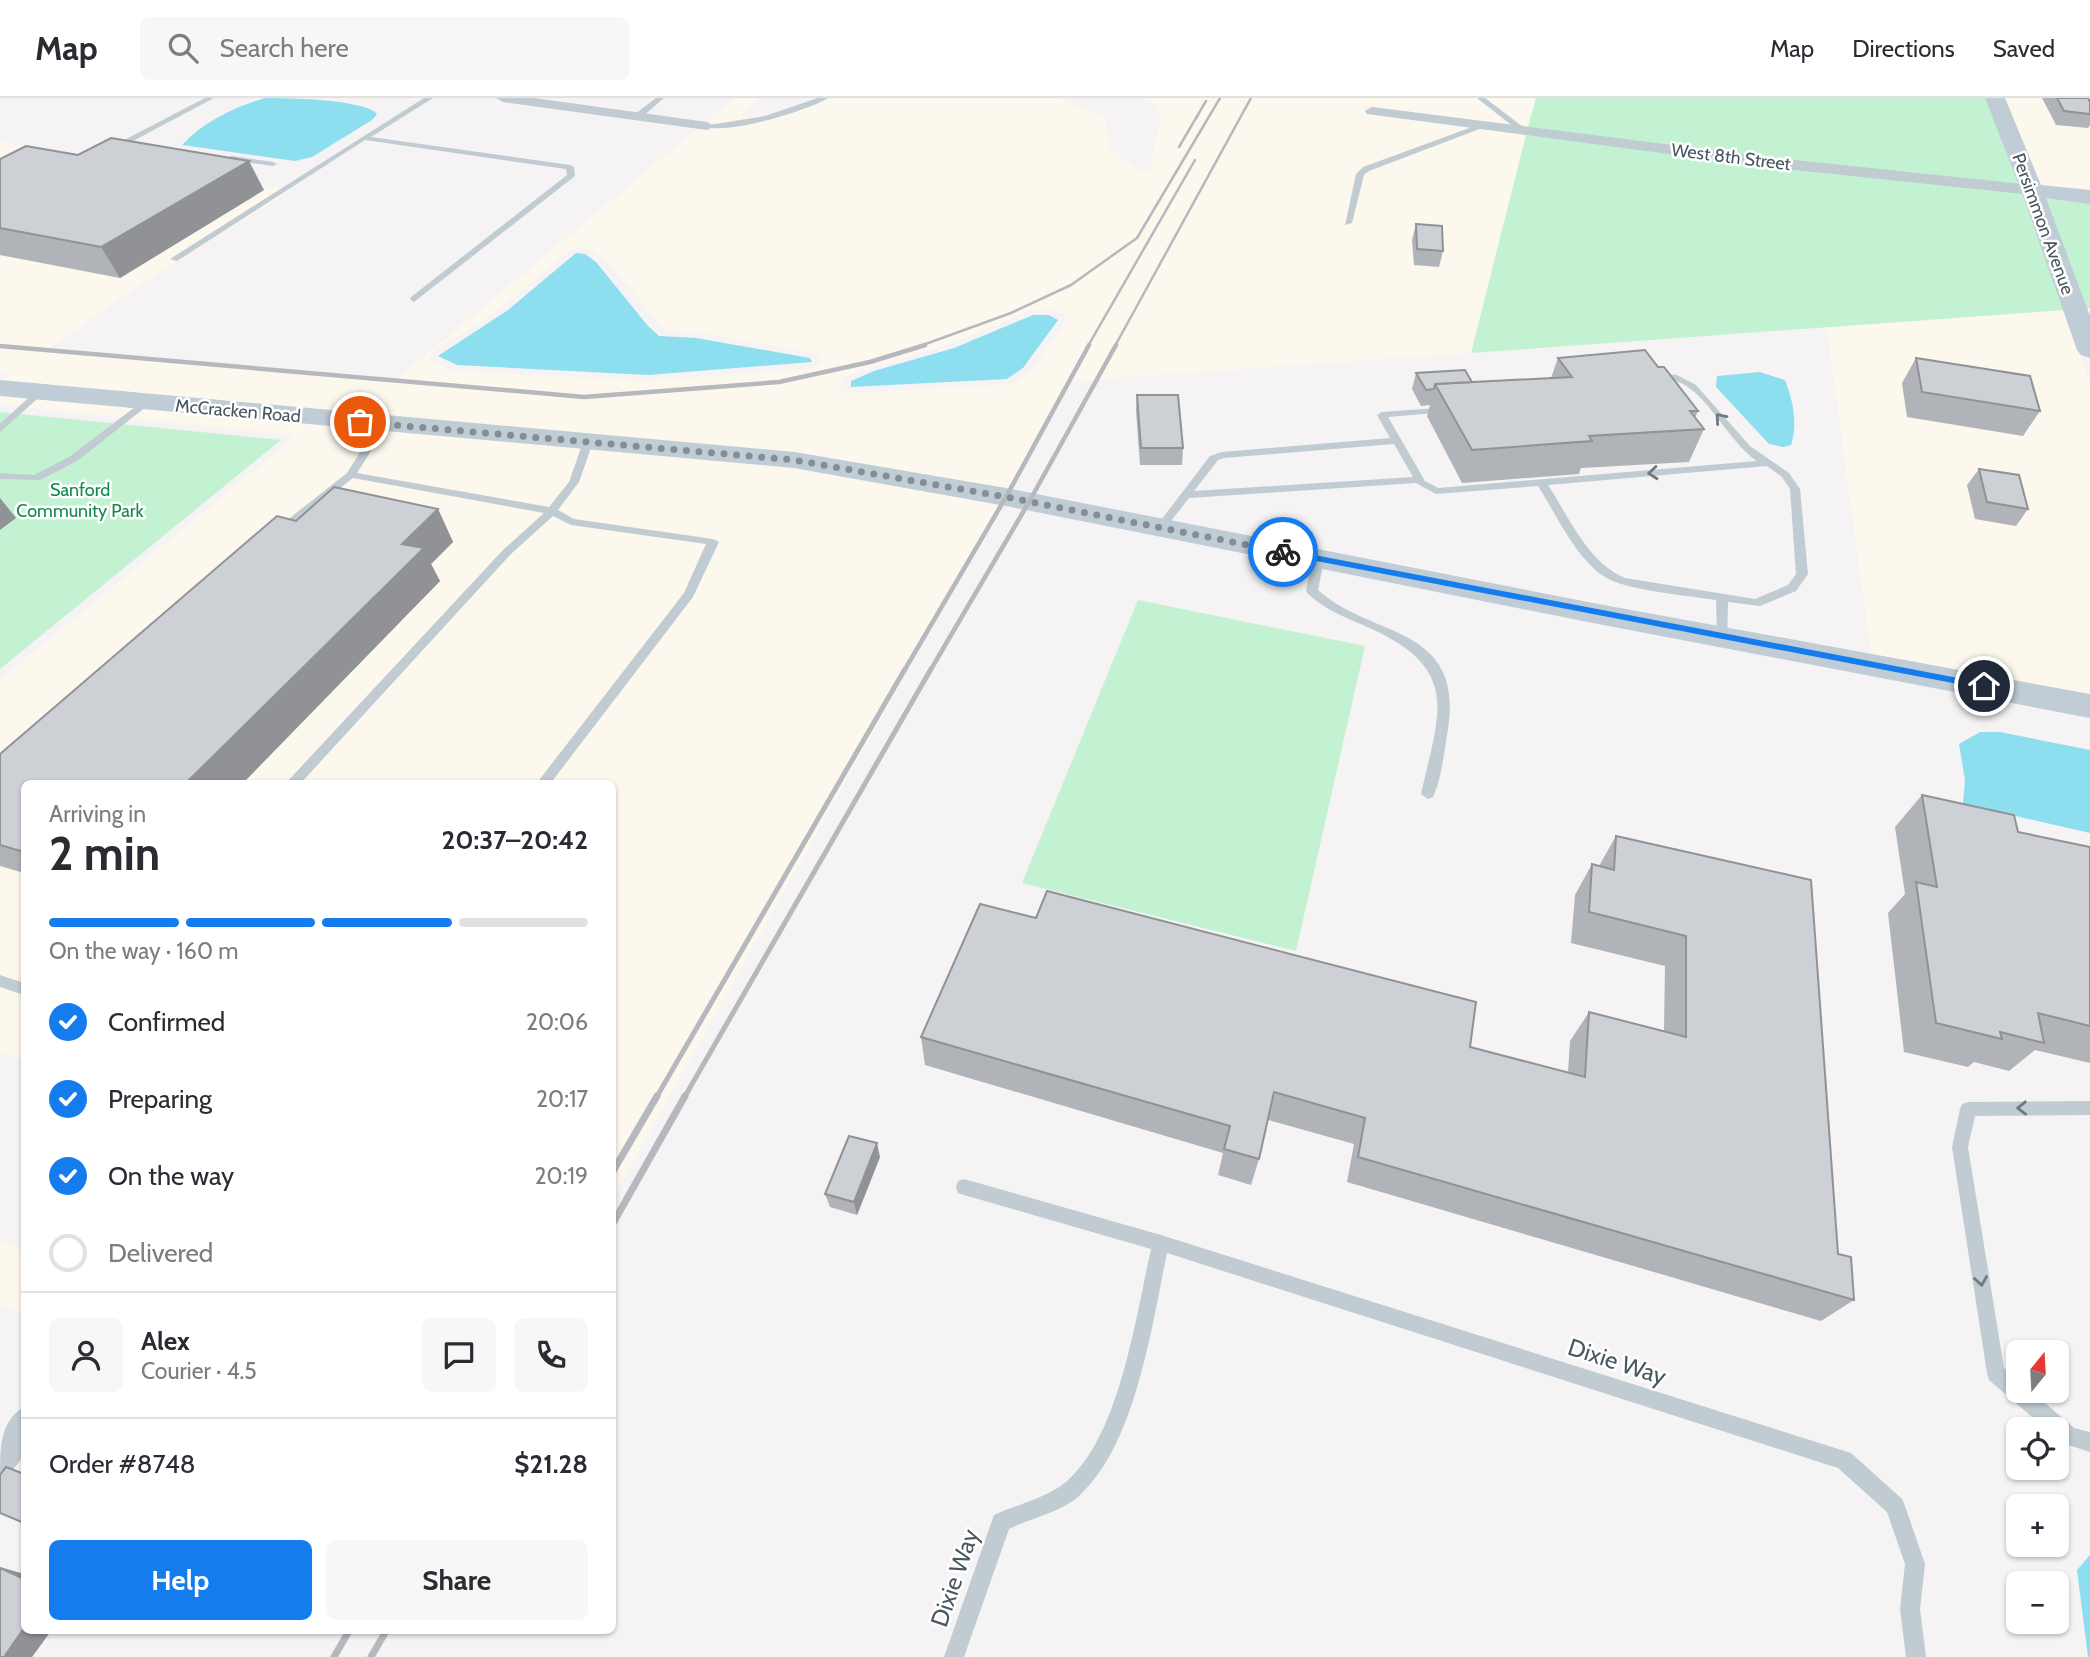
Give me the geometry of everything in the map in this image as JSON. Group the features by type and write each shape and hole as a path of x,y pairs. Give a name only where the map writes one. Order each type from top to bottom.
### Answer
{"street":[{"path":"503,98 707,126"},
{"name":"Persimmon Avenue","path":"1995,98 2086,326 2090,350"},
{"name":"West 8th Street","path":"1373,111 1767,162 2090,197"},
{"name":"McCracken Road","path":"0,388 794,460 903,478 2090,706"},
{"path":"0,1458 21,1430"}],"lane":[{"path":"99,155 210,98"},
{"path":"174,259 429,98"},
{"path":"638,116 660,98"},
{"path":"707,126 730,126 782,115 824,98"},
{"path":"1481,98 1523,130"},
{"path":"1348,223 1360,174 1366,169 1486,125"},
{"path":"364,138 570,167 571,176 414,299"},
{"path":"127,141 141,144"},
{"path":"220,156 273,164"},
{"path":"1542,483 1590,559 1610,576 1749,602 1766,601 1792,588 1801,574 1795,489 1786,472 1744,446 1693,386 1672,376 1639,376"},
{"path":"0,429 40,392"},
{"path":"0,476 36,478 73,459 146,402"},
{"path":"1461,407 1382,415 1426,488 1436,491 1770,463"},
{"path":"266,542 351,475 383,424"},
{"path":"1160,528 1214,458 1222,455 1397,441"},
{"path":"296,780 507,552 552,512 574,482 588,442"},
{"path":"351,475 552,512 571,522 713,542 689,594 546,780"},
{"path":"1185,495 1419,480"},
{"path":"1318,559 1312,591 1327,607 1399,636 1420,650 1439,673 1446,696 1428,794"},
{"path":"1722,598 1723,637"},
{"path":"0,981 21,988"},
{"path":"2090,1108 1968,1109 1960,1147 1996,1373 2069,1436 2090,1443"},
{"name":"Dixie Way","path":"964,1186 1161,1243 1844,1460 1895,1506 1915,1564 1910,1609 1916,1657"},
{"name":"Dixie Way","path":"954,1657 1001,1522 1073,1489 1096,1461 1128,1390 1161,1243"}],"shaded area":[{"path":"734,98 759,98 742,115 755,117 775,114 820,98 1058,98 1105,118 1109,147 1137,170 1149,173 1160,121 1158,107 1143,98 1536,98 1528,127 1366,106 1363,113 1526,135 1471,353 1070,381 1009,489 798,452 2,381 9,375 0,374 0,142 292,190 159,272 44,352 396,380 697,129 710,131 719,124 706,121","holes":["578,248 592,250 605,259 666,331 701,333 814,353 822,361 811,368 645,381 453,371 428,360 431,353 501,308 568,252","1031,310 1052,310 1064,314 1066,322 1032,370 1012,384 856,393 841,390 841,380 846,376 950,344"]},
{"path":"2004,98 2090,98 2090,193 2041,187"},
{"path":"2064,310 2090,383 2090,695 1871,655 1827,328"},
{"path":"0,396 789,468 1000,505 616,1192 616,780 21,780 21,1060 0,1053 0,680 290,441 292,435 0,405"},
{"path":"0,1241 21,1249 21,1313 0,1305"}],"green space":[{"path":"1536,98 1986,98 2020,184 1767,158 1528,127"},
{"path":"1526,135 2023,193 2064,310 1471,353"},
{"path":"2044,196 2090,201 2090,308 2086,308"},
{"name":"Sanford Community Park","path":"0,412 281,440 0,669"},
{"path":"1138,600 1365,646 1296,951 1022,883"}],"water":[{"path":"265,98 341,102 369,109 377,114 372,120 312,157 295,161 182,145 220,116"},
{"path":"576,253 585,254 596,262 659,336 696,338 810,358 812,362 648,375 457,365 438,356 508,310"},
{"path":"1033,315 1049,315 1058,320 1023,368 1007,379 851,387 851,381 874,371 954,348"},
{"path":"1760,372 1785,380 1794,412 1791,445 1783,447 1769,444 1716,387 1717,376"},
{"path":"1980,732 2000,732 2090,750 2090,833 1963,804 1965,780 1959,744"},
{"path":"2090,1555 2090,1657 2088,1657 2077,1570"}],"building":[{"path":"2057,98 2088,98 2090,114 2064,111"},
{"path":"111,138 249,161 101,247 0,228 0,159 26,146 78,155"},
{"path":"1416,224 1442,226 1443,251 1417,249"},
{"path":"1645,350 1658,367 1664,367 1698,411 1690,411 1704,429 1589,436 1592,441 1472,450 1435,384 1572,377 1558,358"},
{"path":"1916,358 2030,376 2040,411 1922,392"},
{"path":"1465,370 1472,382 1435,384 1434,389 1426,390 1416,373"},
{"path":"1137,395 1178,395 1183,448 1141,448"},
{"path":"1979,469 2019,475 2028,509 1987,502"},
{"path":"334,487 438,509 402,544 424,548 189,780 21,780 21,851 0,845 0,754 277,516 296,521"},
{"path":"1922,795 2014,815 2018,832 2090,847 2090,1026 2038,1013 2044,1043 2000,1032 2002,1039 1936,1023 1916,882 1937,887"},
{"path":"1616,836 1811,880 1838,1254 1851,1257 1854,1300 1358,1157 1365,1118 1274,1092 1259,1159 1224,1149 1230,1126 921,1037 980,904 1036,918 1047,891 1476,1002 1470,1047 1585,1077 1589,1012 1686,1037 1686,936 1589,912 1592,864 1614,870"},
{"path":"849,1136 877,1143 854,1202 825,1194"},
{"path":"6,1467 21,1473 21,1522 0,1513 0,1475"},
{"path":"0,1568 21,1578 21,1632 4,1657 0,1657"}],"railway":[{"path":"920,346 1011,313 1071,285 1137,238 1220,98"},
{"path":"1115,346 1251,98"},
{"path":"1179,147 1206,101"},
{"path":"1088,346 1195,160"},
{"path":"3,346 0,346 584,397 779,382 870,362 925,345"},
{"path":"904,671 1006,497 1089,345"},
{"path":"930,671 1029,502 1116,345"},
{"path":"656,1098 905,669"},
{"path":"684,1098 931,669"},
{"path":"616,1166 657,1096"},
{"path":"616,1218 685,1096"},
{"path":"334,1657 347,1634"},
{"path":"371,1657 384,1634"}],"way so far":[{"path":"360,422 794,460 1006,497 1283,552"}],"route":[{"path":"1283,552 1984,686"}]}
